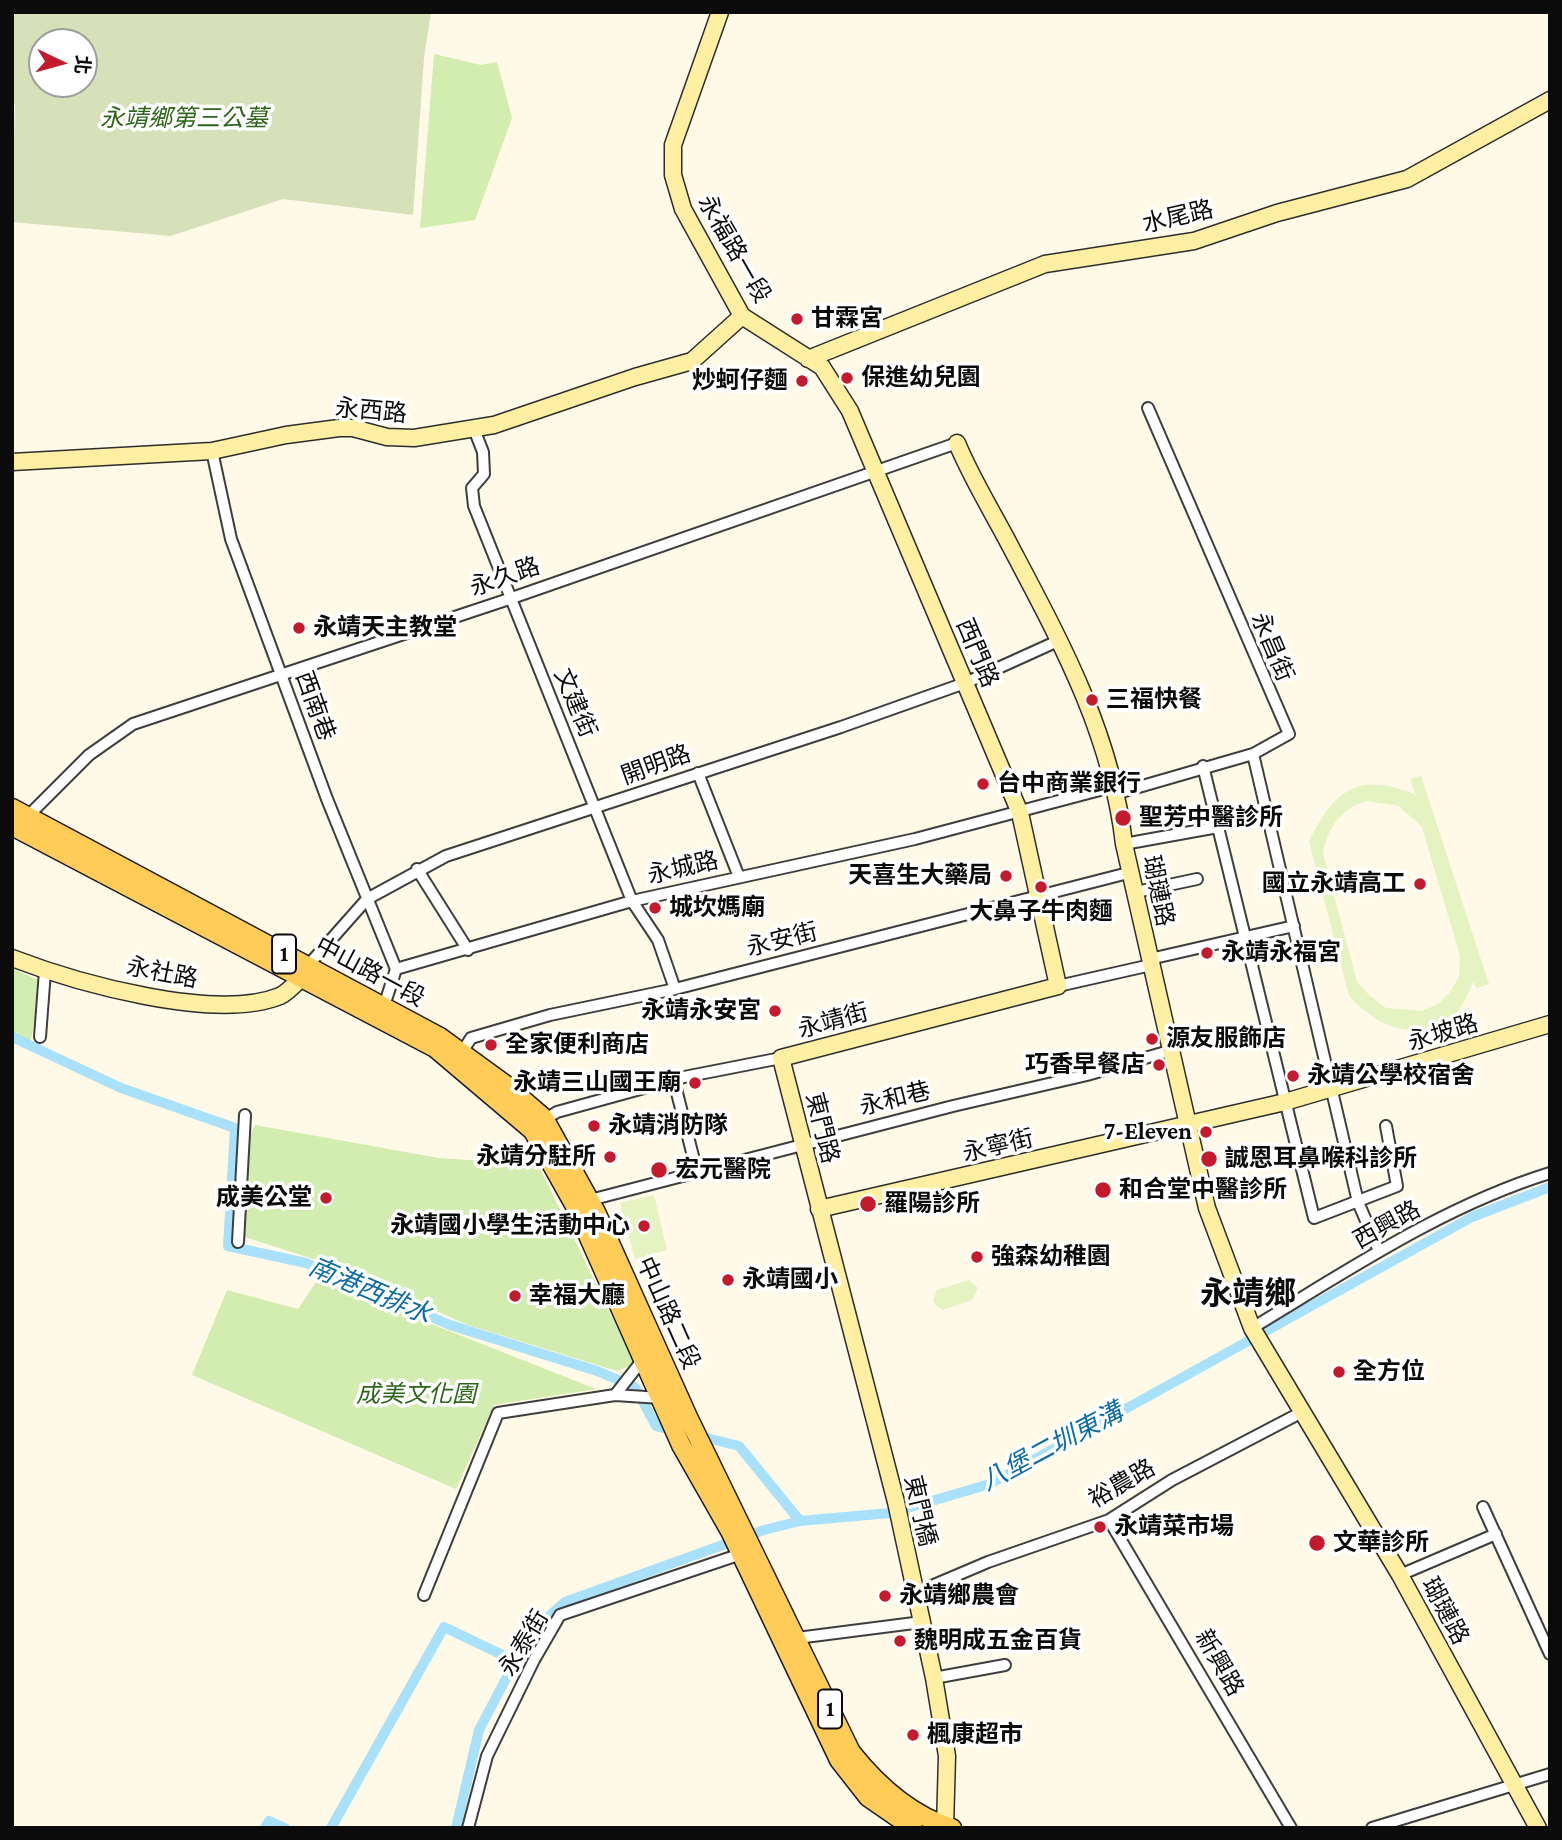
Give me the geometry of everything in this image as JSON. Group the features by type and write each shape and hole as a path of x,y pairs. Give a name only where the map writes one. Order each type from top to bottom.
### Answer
{"main road":[{"name":"中山路一段","path":"18,820 303,972 435,1048 458,1058"},
{"name":"中山路一段","path":"303,972 384,1006 458,1058 506,1085 538,1125"},
{"name":"中山路二段","path":"538,1125 590,1200 737,1529"},
{"name":"中山路二段","path":"538,1125 661,1398"},
{"name":"1","path":"661,1398 681,1445 737,1529 839,1760 868,1797 913,1828"},
{"name":"1","path":"748,1552 797,1638 835,1720 858,1761 881,1788 911,1809 947,1827"}],"street":[{"name":"永福路一段","path":"720,12 673,145 673,175 682,209 742,316 808,359"},
{"name":"水尾路","path":"808,359 1045,264 1194,241 1277,213 1406,179 1550,100"},
{"name":"永西路","path":"12,462 212,451 286,435 338,428 353,428 387,437 414,438 474,429 524,417 635,377 692,361 742,316"},
{"name":"西門路","path":"808,359 822,367 850,411 1020,813 1058,986"},
{"name":"永昌街","path":"1117,789 1253,754 1289,734 1148,408"},
{"name":"文建街","path":"474,429 483,452 484,474 472,488 474,506 632,901 658,940 675,989"},
{"name":"永久路","path":"18,820 89,755 133,724 509,599 957,443"},
{"name":"瑚璉路","path":"957,443 1076,672 1117,789 1124,844 1169,1051 1207,1208 1252,1328 1262,1348 1304,1410 1400,1575 1538,1828"},
{"name":"西南巷","path":"212,451 231,539 396,969"},
{"name":"開明路","path":"303,972 368,900 417,869 446,856 596,809 965,682 1060,640"},
{"path":"1253,754 1358,1202 1379,1251"},
{"path":"1203,766 1314,1218 1397,1186 1399,1182 1386,1126"},
{"path":"698,774 739,877"},
{"name":"永城路","path":"396,969 632,901 1117,789"},
{"path":"1124,844 1218,827"},
{"path":"417,869 468,950"},
{"name":"永安街","path":"458,1058 471,1038 550,1015 675,989 1132,872"},
{"path":"1136,892 1197,879"},
{"name":"永靖街","path":"538,1125 565,1110 674,1081 781,1058 1294,926"},
{"name":"永社路","path":"12,958 45,971 214,1006 262,1001 284,995 303,972"},
{"path":"384,1006 396,969"},
{"path":"40,1037 45,971"},
{"name":"永坡路","path":"1186,1124 1330,1091 1550,1024"},
{"name":"永和巷","path":"590,1200 803,1144 1087,1075 1169,1051"},
{"name":"東門路","path":"781,1058 819,1209"},
{"path":"674,1081 697,1172"},
{"path":"238,1242 245,1115"},
{"name":"永寧街","path":"819,1209 1186,1124"},
{"name":"西興路","path":"1252,1328 1379,1251 1517,1184 1550,1174"},
{"name":"東門橋","path":"819,1209 896,1502 934,1678 947,1756 947,1827"},
{"path":"615,1395 644,1359"},
{"path":"424,1595 498,1413 615,1395 661,1398"},
{"name":"裕農路","path":"915,1593 988,1562 1109,1520 1172,1480 1304,1410"},
{"path":"1483,1507 1550,1654"},
{"name":"新興路","path":"1109,1520 1291,1828"},
{"path":"1400,1575 1496,1534"},
{"name":"永泰街","path":"468,1828 487,1756 534,1660 560,1615 748,1552"},
{"path":"797,1638 922,1622"},
{"path":"934,1678 1005,1665"},
{"path":"1372,1828 1550,1774"}],"green space":[{"name":"永靖鄉第三公墓","path":"12,12 431,12 424,58 413,215 283,199 171,236 12,222 15,105 12,104"},
{"path":"434,54 481,65 497,62 512,118 475,220 420,228"},
{"path":"1421,776 1489,984 1477,988 1473,982 1455,1015 1448,1020 1423,1029 1411,1030 1388,1025 1377,1019 1349,996 1309,841 1339,797 1364,785 1396,788 1416,795 1410,779","holes":["1368,801 1399,806 1422,827 1460,956 1459,977 1450,992 1438,1004 1422,1011 1386,1008 1357,982 1323,853 1332,827 1351,808"]},
{"path":"12,968 42,982 30,1045 12,1037"},
{"name":"成美文化園","path":"255,1125 439,1158 484,1161 528,1144 635,1364 617,1371 468,1325 329,1264 245,1237 243,1227 249,1138"},
{"name":"永靖國小學生活動中心","path":"654,1195 667,1250 635,1259 620,1203"},
{"name":"成美文化園","path":"322,1273 406,1314 596,1389 494,1405 456,1489 192,1375 227,1290 298,1309"},
{"path":"969,1280 978,1288 972,1300 943,1310 935,1305 933,1300 937,1290"}],"waterway":[{"name":"南港西排水","path":"12,1037 121,1088 235,1128 228,1246 306,1263 450,1325 597,1371 635,1387 656,1426 674,1430"},
{"name":"八堡二圳東溝","path":"456,1828 479,1730 530,1633 565,1602 764,1530 800,1521 890,1513 990,1484 1472,1217 1550,1187"},
{"name":"南港西排水","path":"695,1435 739,1446 800,1521"},
{"path":"331,1828 444,1627 515,1661"},
{"path":"265,1828 269,1821 285,1828"}],"place":[{"name":"甘霖宮","path":"797,319"},
{"name":"保進幼兒園","path":"847,378"},
{"name":"炒蚵仔麵","path":"802,381"},
{"name":"永靖天主教堂","path":"299,628"},
{"name":"三福快餐","path":"1092,700"},
{"name":"台中商業銀行","path":"983,784"},
{"name":"聖芳中醫診所","path":"1123,818"},
{"name":"天喜生大藥局","path":"1006,876"},
{"name":"國立永靖高工","path":"1420,884"},
{"name":"大鼻子牛肉麵","path":"1041,887"},
{"name":"城坎媽廟","path":"655,908"},
{"name":"永靖永福宮","path":"1207,953"},
{"name":"永靖永安宮","path":"775,1011"},
{"name":"源友服飾店","path":"1152,1039"},
{"name":"全家便利商店","path":"491,1045"},
{"name":"巧香早餐店","path":"1159,1065"},
{"name":"永靖公學校宿舍","path":"1293,1076"},
{"name":"永靖三山國王廟","path":"695,1083"},
{"name":"永靖消防隊","path":"594,1126"},
{"name":"7-Eleven","path":"1206,1132"},
{"name":"永靖分駐所","path":"610,1157"},
{"name":"誠恩耳鼻喉科診所","path":"1209,1159"},
{"name":"宏元醫院","path":"659,1170"},
{"name":"和合堂中醫診所","path":"1103,1190"},
{"name":"成美公堂","path":"326,1198"},
{"name":"羅陽診所","path":"868,1204"},
{"name":"永靖國小學生活動中心","path":"644,1226"},
{"name":"強森幼稚園","path":"977,1257"},
{"name":"永靖國小","path":"728,1280"},
{"name":"幸福大廳","path":"515,1296"},
{"name":"全方位","path":"1339,1372"},
{"name":"永靖菜市場","path":"1100,1527"},
{"name":"文華診所","path":"1317,1543"},
{"name":"永靖鄉農會","path":"885,1596"},
{"name":"魏明成五金百貨","path":"900,1641"},
{"name":"楓康超市","path":"913,1735"}],"district":[{"name":"永靖鄉","path":"1248,1294"}]}
